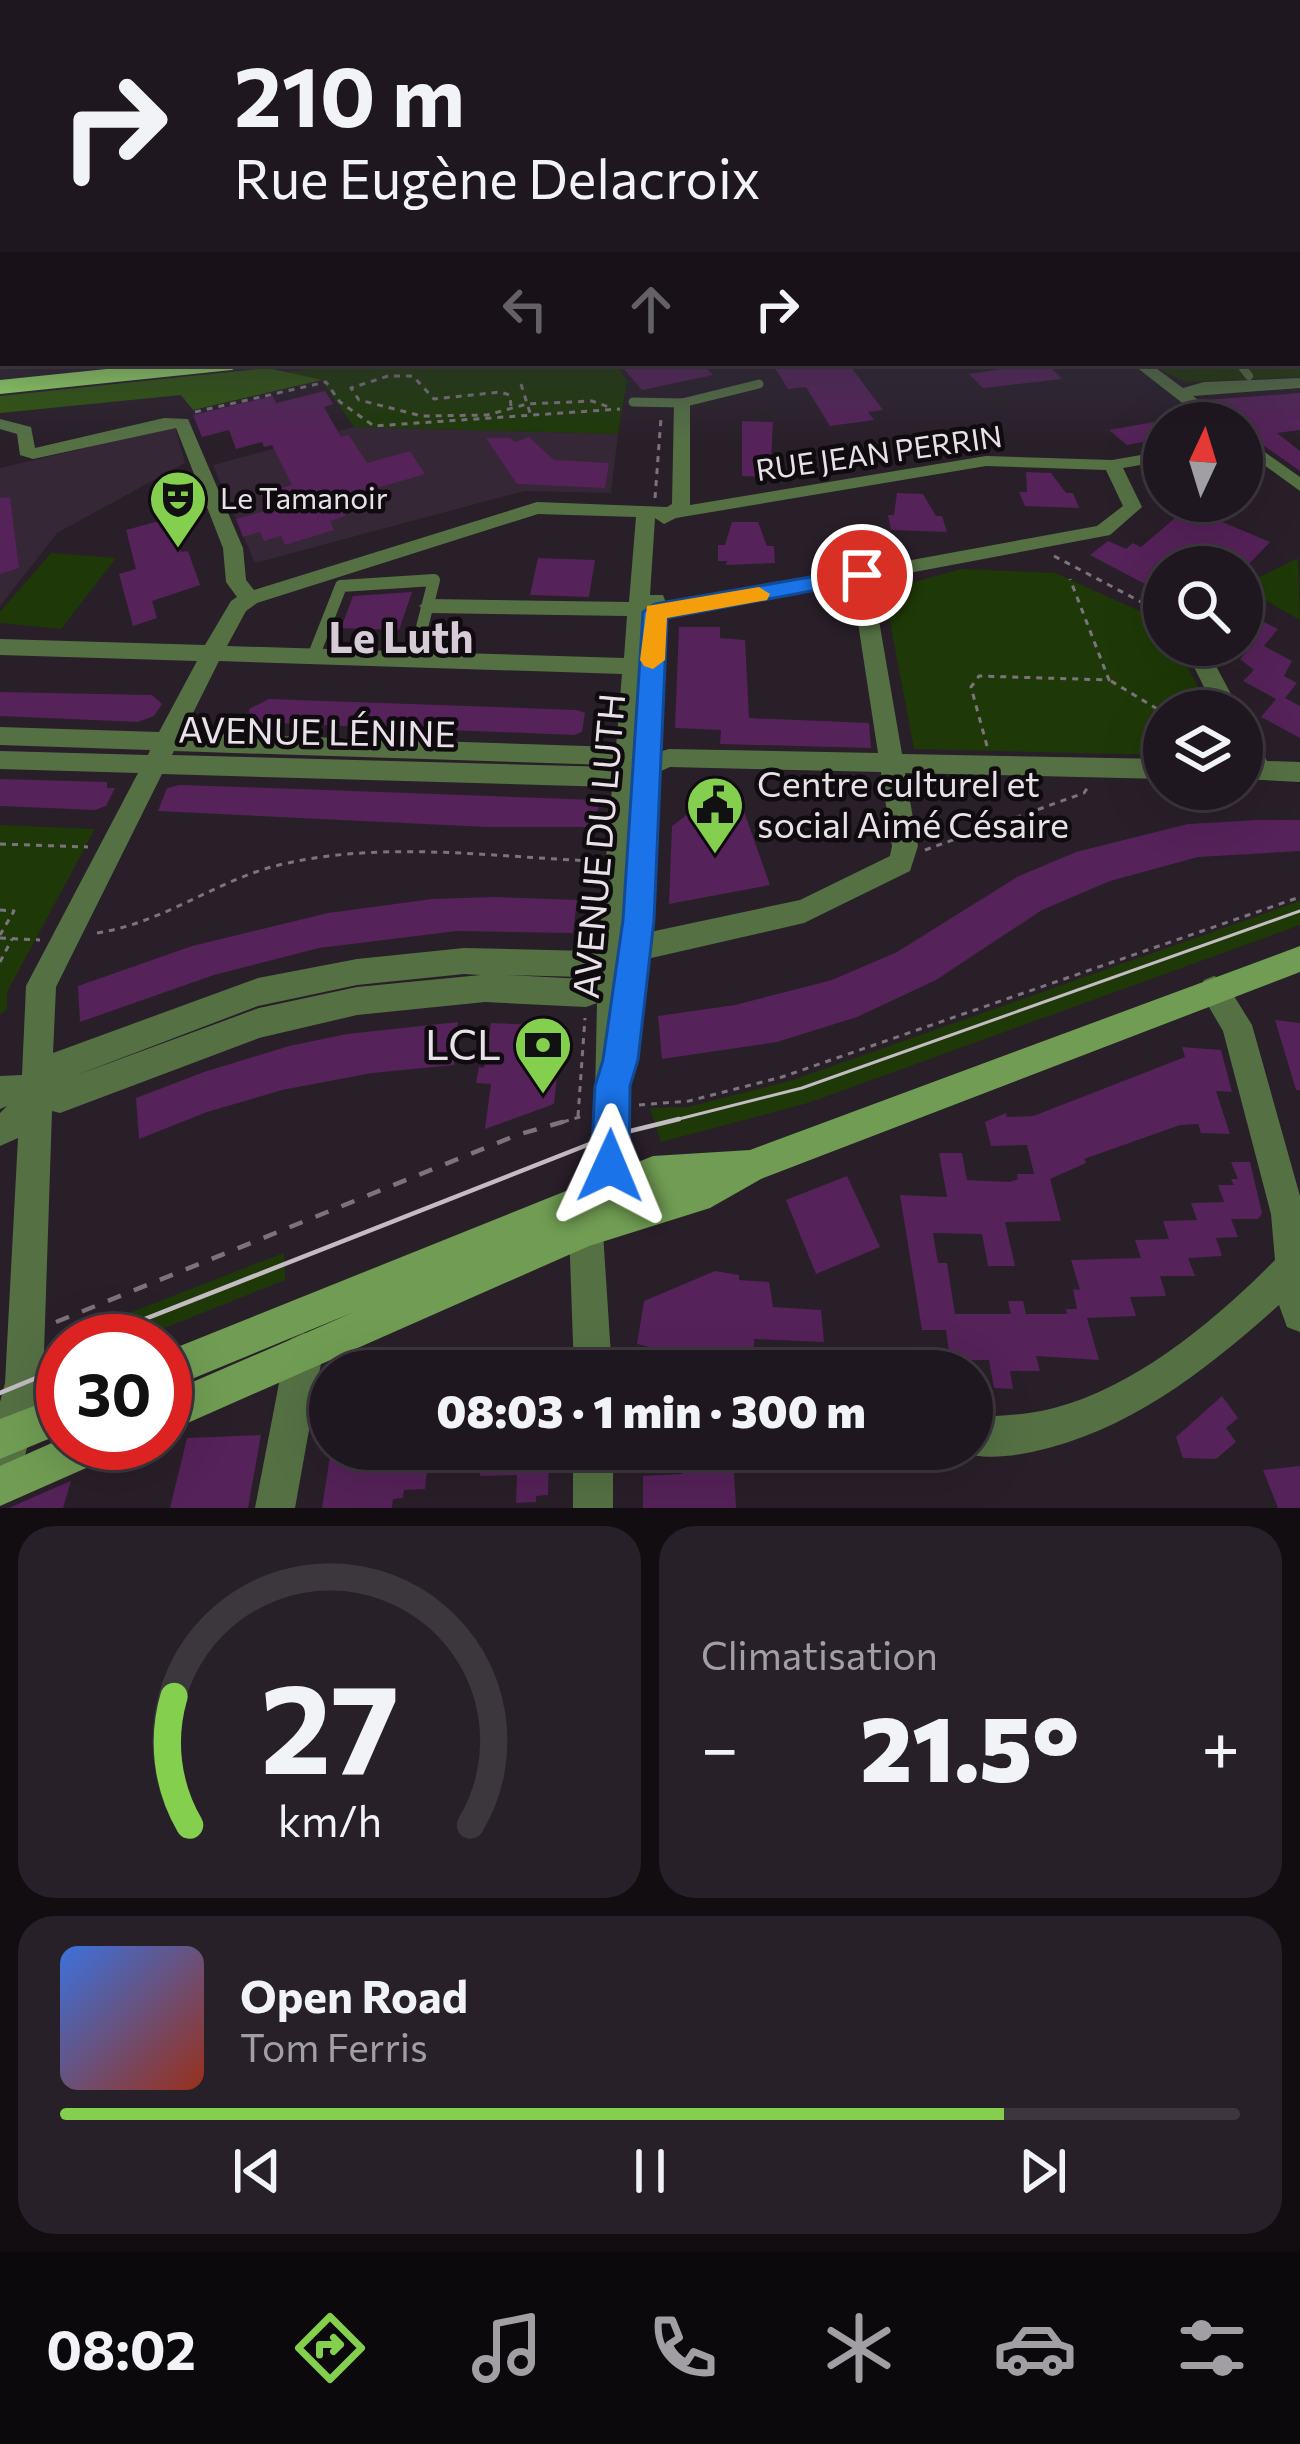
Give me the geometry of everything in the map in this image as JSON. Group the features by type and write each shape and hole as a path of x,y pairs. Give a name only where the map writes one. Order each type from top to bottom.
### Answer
{"highway":[{"path":"0,387 203,366"}],"main road":[{"path":"192,1402 586,1229 698,1196 751,1166 1300,959"},
{"path":"192,1360 653,1174 751,1166"},
{"path":"6,1437 36,1425"},
{"path":"0,1486 36,1470"}],"street":[{"path":"1143,366 1191,402"},
{"path":"1181,394 1204,387 1300,383"},
{"path":"647,612 658,511 681,506 682,403"},
{"path":"0,424 25,431 26,452 33,454 173,423 230,538 236,582 250,598 238,606 212,653 41,986 24,1383 6,1437 0,1476"},
{"path":"1263,458 1300,486"},
{"name":"RUE JEAN PERRIN","path":"250,598 537,508 658,511 986,461 1112,465 1143,460"},
{"path":"429,606 647,612 1103,531 1132,506 1112,465"},
{"path":"636,948 804,911 902,863 906,854 862,575"},
{"name":"AVENUE DU LUTH","path":"609,985 636,948 632,666 647,612"},
{"name":"AVENUE DU LUTH","path":"610,1191 621,1060 609,985 618,862 637,765 647,612"},
{"path":"0,647 632,666"},
{"name":"AVENUE LÉNINE","path":"0,736 160,753 619,777 637,765"},
{"name":"AVENUE LÉNINE","path":"0,760 160,753"},
{"path":"637,765 668,758 1143,768"},
{"path":"1263,770 1300,772"},
{"path":"0,1130 15,1122 36,1092 68,1061 258,992 357,972 464,961 588,964 609,985"},
{"path":"1214,990 1237,1025 1294,1241 1300,1314"},
{"path":"0,1094 7,1089 36,1092"},
{"path":"592,1350 586,1229 610,1191"},
{"path":"993,1438 1013,1439 1100,1414 1149,1387 1296,1264"},
{"path":"274,1508 304,1352"},
{"path":"592,1508 593,1470"}],"lane":[{"path":"1241,366 1249,376"},
{"path":"633,402 682,403 759,383"},
{"path":"313,657 341,586 434,580 414,659"}],"path":[{"path":"511,406 510,395 490,389 453,400 434,398 413,376 377,378 350,388 358,400 417,416 487,415 511,406 592,401 614,409"},
{"path":"173,423 326,382 340,402 374,426 622,409"},
{"path":"521,384 531,417"},
{"path":"657,412 661,420 658,511"},
{"path":"1031,543 1143,603"},
{"path":"1070,580 1109,680"},
{"path":"990,766 972,680 979,676 1109,680 1143,700"},
{"path":"906,854 950,844 1043,801 1084,793 1091,782 1088,767"},
{"path":"0,844 111,848"},
{"path":"0,910 14,910 0,937 64,941 125,931 236,879 316,859 391,855 618,862"},
{"path":"619,1096 689,1101 782,1077 1300,897"},
{"path":"0,962 13,939"},
{"name":"AVENUE DU LUTH","path":"578,1117 609,985"},
{"path":"74,1314 518,1135 590,1114"}],"shaded area":[{"path":"175,427 185,463 57,533 0,606 0,468"},
{"path":"354,427 618,434 611,493 524,491 255,563 213,465"}],"green space":[{"path":"328,366 617,366 627,381 618,434 354,427 322,381 282,373"},
{"path":"1153,366 1300,366 1300,377 1185,382"},
{"path":"268,368 322,380 193,410 181,395 0,413 0,396"},
{"path":"51,553 116,558 61,629 0,623 0,612"},
{"path":"1298,558 1300,620 1263,599 1263,576"},
{"path":"962,569 1055,573 1143,613 1143,666 1187,666 1200,690 1143,690 1143,754 914,749 884,590"},
{"path":"0,825 95,829 7,992 7,1010 0,1014"},
{"path":"1300,901 1300,925 808,1103 661,1142 650,1108 688,1107 793,1080"},
{"path":"284,1253 285,1280 192,1317 126,1314"}],"building":[{"path":"704,366 713,375 642,390 623,368"},
{"path":"774,366 850,366 883,410 868,412 874,420 830,426 806,387 788,389"},
{"path":"1049,366 1062,379 983,388 969,374"},
{"path":"325,391 333,404 324,407 341,437 349,435 367,463 410,451 425,474 367,491 372,499 341,508 346,516 330,521 334,530 285,545 281,536 264,541 260,532 243,537 236,519 268,510 260,493 292,485 272,445 264,447 262,442 236,449 229,430 202,437 193,415 273,396 276,403"},
{"path":"1300,393 1300,430 1277,433 1300,451 1300,471 1263,445 1263,402 1205,400"},
{"path":"742,421 773,422 770,477 742,476"},
{"path":"1143,424 1143,442 1127,445 1109,430"},
{"path":"529,437 554,460 609,463 605,488 517,484 486,438 515,442"},
{"path":"1026,472 1051,473 1066,493 1073,493 1079,508 1025,506 1019,492 1027,492"},
{"path":"897,493 923,494 936,516 942,516 947,532 891,530 888,515 894,515"},
{"path":"10,497 19,568 0,574 0,498"},
{"path":"163,520 171,543 178,542 181,552 188,551 200,585 152,601 157,618 133,626 119,574 136,569 126,530"},
{"path":"732,522 758,522 767,546 774,546 775,563 726,565 727,561 718,561 718,545 725,545"},
{"path":"1170,522 1222,522 1270,542 1263,549 1143,546 1143,583 1090,555 1108,541 1126,549 1133,543 1141,547"},
{"path":"538,558 595,560 589,597 530,595"},
{"path":"412,592 399,630 341,628 353,596"},
{"path":"1263,622 1278,629 1264,646 1292,661 1284,676 1297,683 1285,698 1300,706 1300,738 1263,718 1276,699 1243,681 1254,670 1249,666 1263,666"},
{"path":"679,627 720,627 720,638 745,640 749,718 869,723 871,748 720,744 721,730 675,728"},
{"path":"0,692 152,695 162,704 154,716 138,722 0,716"},
{"path":"269,699 585,713 582,732 574,735 250,722 249,709"},
{"path":"0,779 107,782 107,788 115,788 106,806 95,810 0,806"},
{"path":"167,788 599,800 596,827 486,827 158,811"},
{"name":"Centre culturel et social Aimé Césaire","path":"701,804 742,806 770,885 669,904 672,826"},
{"path":"1300,820 1300,851 1198,857 1110,881 1042,910 936,980 857,1017 777,1042 662,1059 658,1016 735,1005 832,980 897,952 1019,876 1076,852 1188,824"},
{"path":"432,899 577,900 573,933 457,931 319,948 214,975 80,1022 78,986 192,946 328,913"},
{"path":"1275,1020 1300,1023 1300,1090 1296,1090"},
{"path":"458,1022 454,1065 372,1073 282,1090 139,1139 136,1098 204,1072 347,1034"},
{"path":"491,1023 562,1026 554,1104 485,1129 491,1084 476,1083 479,1067 484,1068"},
{"path":"1182,1047 1221,1050 1232,1092 1216,1091 1230,1134 1201,1133 1198,1124 1180,1125 1084,1159 1086,1163 1050,1179 1061,1221 1005,1222 1015,1266 988,1266 982,1234 933,1233 938,1263 947,1263 955,1314 1011,1314 1008,1301 1023,1301 1026,1314 1067,1314 1066,1309 1077,1309 1073,1289 1080,1290 1071,1260 1141,1258 1135,1240 1169,1239 1163,1221 1197,1220 1191,1203 1224,1202 1218,1185 1234,1185 1231,1179 1238,1179 1231,1162 1250,1162 1262,1213 1258,1219 1231,1219 1238,1237 1216,1238 1222,1256 1188,1258 1195,1276 1160,1276 1166,1296 1130,1297 1136,1316 1087,1318 1099,1360 1036,1356 1040,1371 1010,1371 1013,1389 994,1388 993,1350 949,1350 946,1330 922,1330 900,1195 947,1197 939,1153 962,1153 967,1180 1010,1182 1018,1179 1017,1174 1034,1174 1027,1145 991,1146 985,1122 1006,1113 1007,1117 1033,1116 1185,1057"},
{"path":"847,1176 880,1247 816,1274 786,1200"},
{"path":"715,1271 739,1275 739,1280 769,1282 773,1307 821,1310 824,1342 754,1339 754,1348 739,1350 662,1350 637,1344 644,1301"},
{"path":"1222,1396 1238,1418 1226,1428 1236,1442 1216,1459 1183,1458 1176,1437"},
{"path":"261,1435 248,1508 170,1508 179,1470 192,1470 192,1438"},
{"path":"1300,1466 1300,1508 1278,1508 1263,1470"},
{"path":"328,1470 427,1470 425,1489 404,1490 403,1498 393,1499 392,1508 322,1508"},
{"path":"480,1470 549,1470 548,1495 536,1496 536,1502 516,1503 517,1475 480,1476"},
{"path":"682,1470 734,1470 736,1508 643,1508 643,1476 682,1474"},
{"path":"71,1481 63,1508 9,1508 45,1492"}],"tram line":[{"path":"675,1120 802,1088 1300,911"},
{"path":"675,1120 679,1119"},
{"path":"158,1314 610,1136 675,1120"},
{"path":"667,1122 675,1120"},
{"path":"0,1393 36,1378"}],"slow traffic":[{"path":"653,660 655,612 759,594"}],"place":[{"name":"Le Tamanoir","path":"178,550"},
{"name":"Centre culturel et social Aimé Césaire","path":"715,856"},
{"name":"LCL","path":"543,1096"}],"district":[{"name":"Le Luth","path":"401,638"}],"route":[{"path":"610,1166 613,1086 621,1060 627,981 636,948 655,612 862,575"}]}
